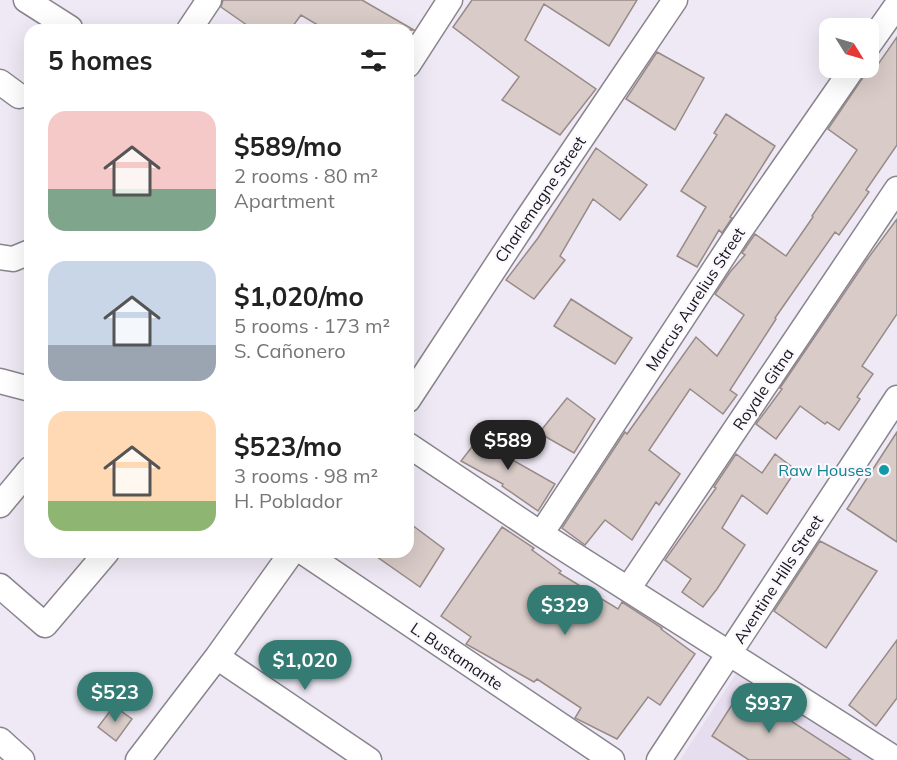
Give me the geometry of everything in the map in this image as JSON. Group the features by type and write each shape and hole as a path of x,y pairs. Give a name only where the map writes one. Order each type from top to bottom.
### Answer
{"street":[{"path":"26,0 64,24"},
{"path":"193,24 209,0"},
{"path":"414,56 450,0"},
{"name":"Charlemagne Street","path":"414,391 675,0"},
{"path":"879,30 897,5"},
{"name":"Marcus Aurelius Street","path":"541,534 737,235 846,78"},
{"name":"Royale Gitna","path":"628,589 897,189"},
{"path":"0,257 13,259 24,254"},
{"path":"0,381 24,387"},
{"name":"Aventine Hills Street","path":"659,760 897,398"},
{"path":"414,449 541,534 897,760"},
{"path":"0,505 24,476"},
{"path":"0,586 45,625 102,558"},
{"path":"138,760 217,657 288,558"},
{"name":"L. Bustamante","path":"312,558 612,760"},
{"path":"217,657 369,760"},
{"path":"0,740 22,760"}],"shaded area":[{"path":"738,671 874,760 680,760"}],"building":[{"path":"223,0 362,0 404,24 316,24 301,15 294,24 245,24 221,7"},
{"path":"472,0 637,0 609,46 544,4 525,40 596,89 560,135 502,100 519,77 453,27"},
{"path":"897,37 897,145 866,190 869,192 839,235 835,232 775,318 730,390 737,395 723,414 690,389 649,450 680,474 659,505 656,502 632,540 605,520 585,545 562,528 625,432 627,434 696,337 717,356 744,315 715,294 745,255 742,253 755,234 786,256 813,217 857,150 828,129 863,78 879,78 879,63"},
{"path":"657,52 704,78 675,130 626,99"},
{"path":"726,114 775,146 730,217 732,218 722,233 719,230 697,267 677,256 706,207 681,191 717,135 714,133"},
{"path":"596,148 647,185 620,220 593,199 560,256 565,260 534,299 506,280 538,238"},
{"path":"897,219 897,314 862,366 873,374 857,397 860,399 839,430 827,422 825,424 800,406 776,439 756,424"},
{"path":"571,299 632,338 615,364 554,326"},
{"path":"567,398 595,419 574,453 539,433"},
{"path":"485,430 508,444 502,454 555,484 538,511 502,486 503,484 461,461"},
{"name":"Raw Houses","path":"897,432 897,542 847,509"},
{"path":"736,454 762,473 775,454 796,470 767,514 742,495 722,528 745,545 703,607 682,592 691,579 665,560 716,488 714,487"},
{"path":"414,526 444,549 420,587 379,558 414,558"},
{"path":"502,527 534,548 532,550 561,571 559,573 618,609 622,602 662,628 695,654 660,705 648,697 617,739 575,718 581,708 537,679 534,682 466,644 471,637 441,616"},
{"path":"820,541 877,571 826,648 774,611"},
{"path":"897,640 897,698 876,726 849,705"},
{"path":"742,689 851,760 749,760 712,736"},
{"path":"114,706 132,719 116,741 98,727"}],"place":[{"name":"Raw Houses","path":"884,470"}]}
